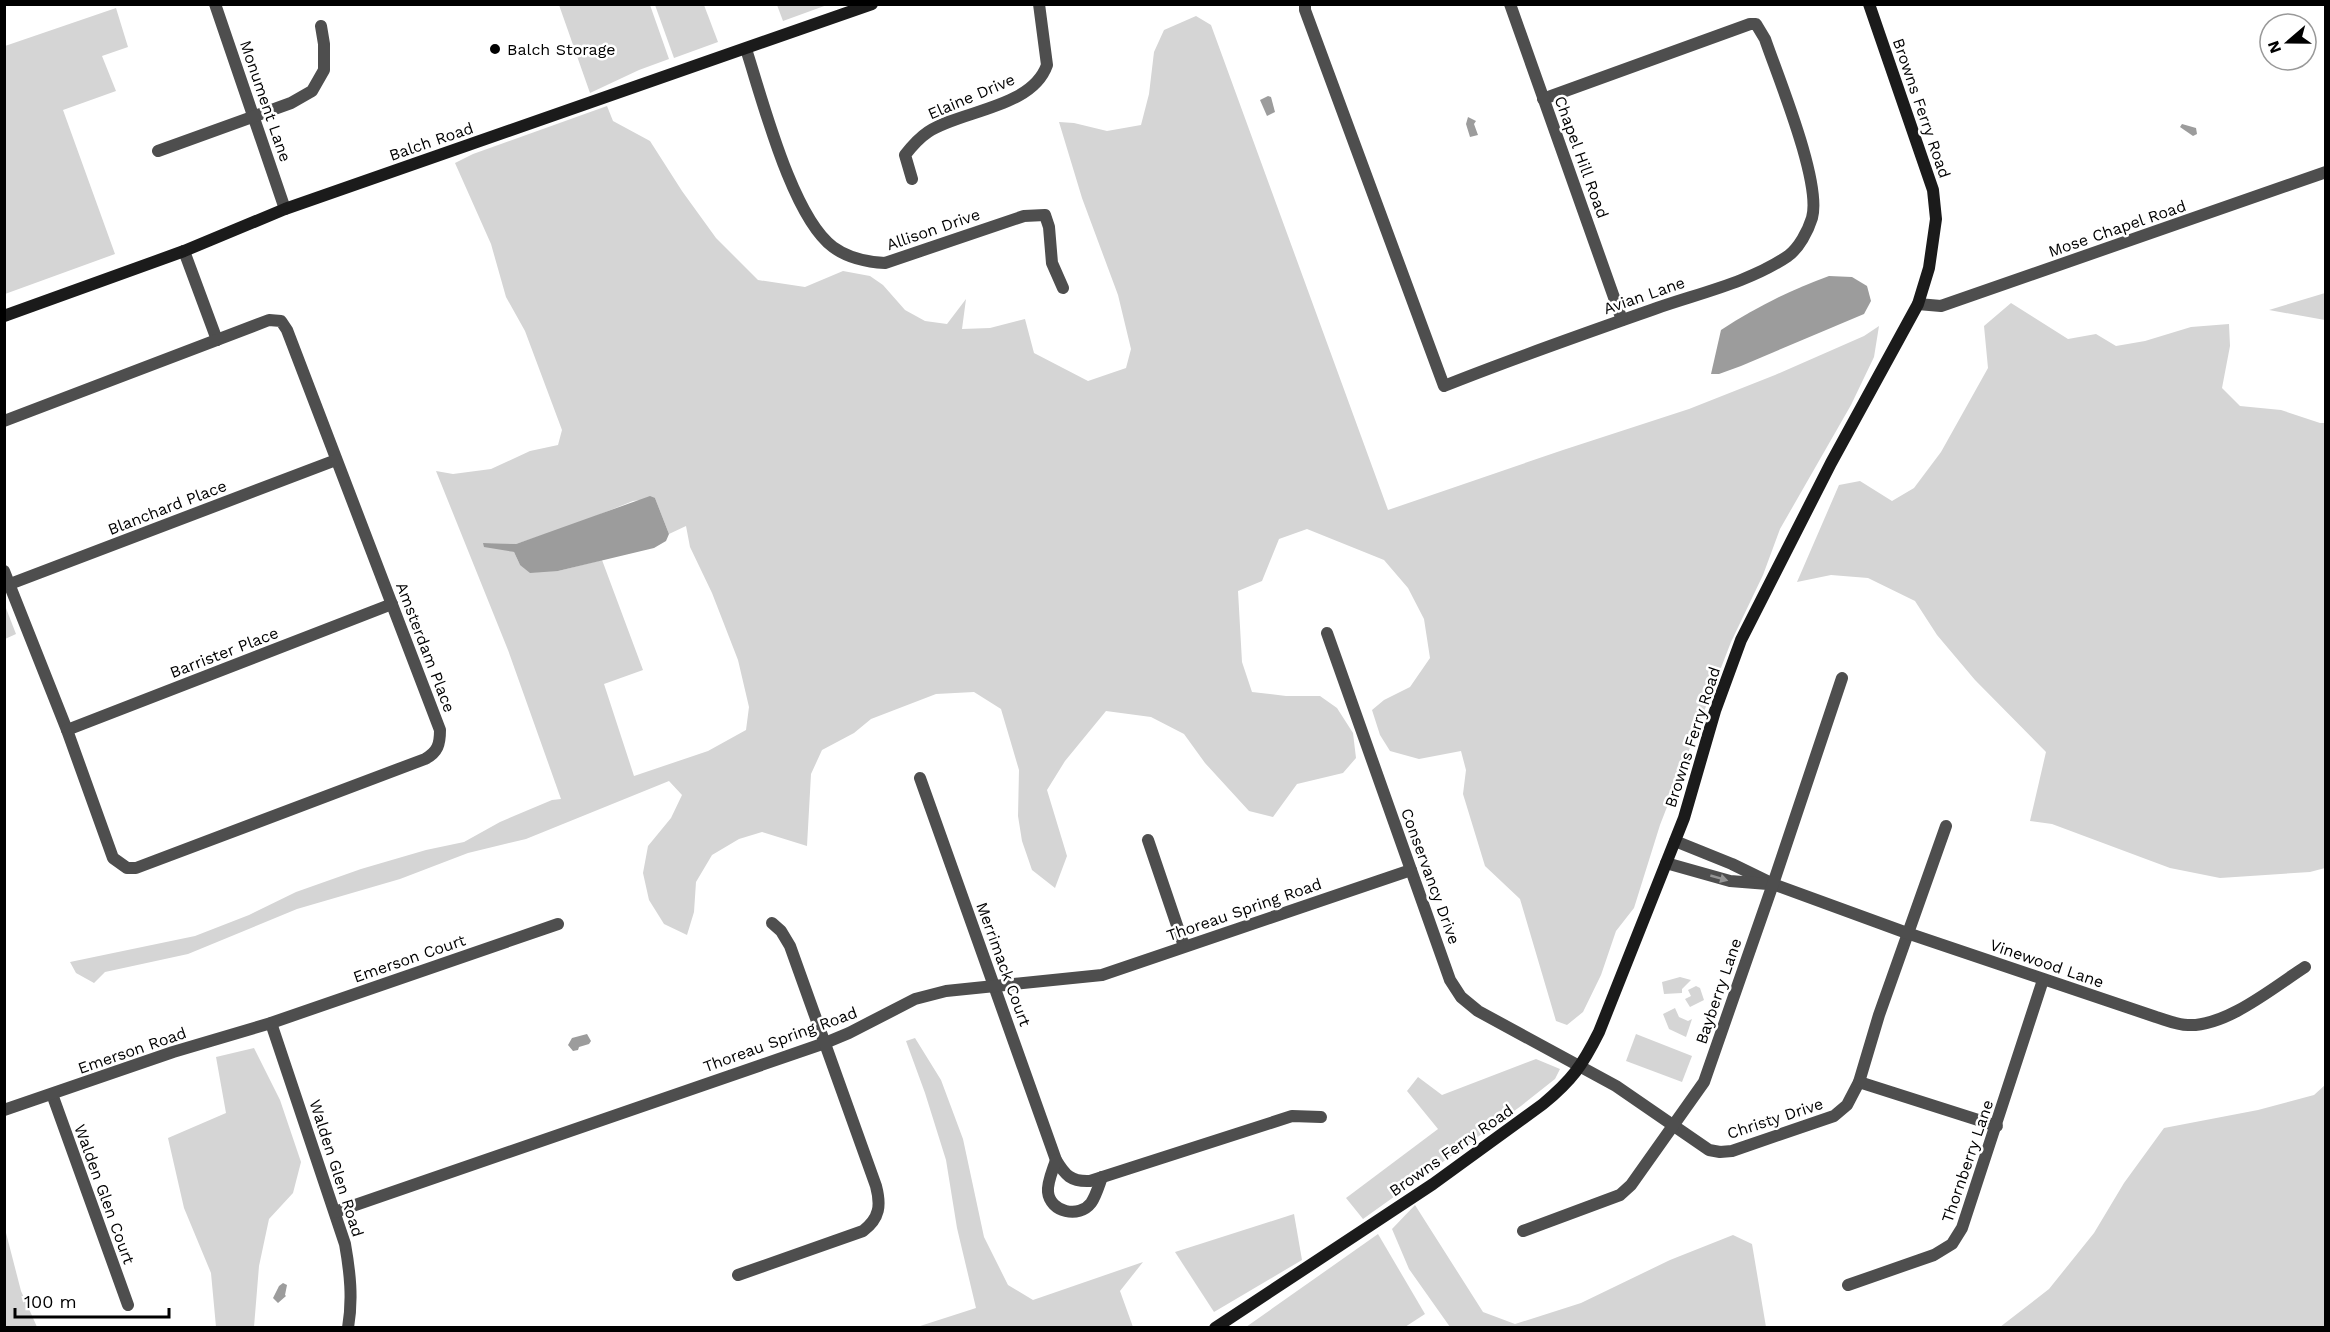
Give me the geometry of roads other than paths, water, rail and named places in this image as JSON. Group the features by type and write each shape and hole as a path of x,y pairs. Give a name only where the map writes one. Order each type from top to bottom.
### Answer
{"street":[{"name":"Monument Lane","path":"215,4 285,209"},
{"name":"Balch Road","path":"4,316 184,251 285,209 872,4"},
{"name":"Elaine Drive","path":"912,179 905,155 928,132 1032,88 1043,74 1047,65 1039,4"},
{"name":"Chapel Hill Road","path":"1510,4 1622,320"},
{"name":"Browns Ferry Road","path":"1215,1328 1433,1184 1543,1104 1559,1091 1582,1066 1599,1032 1675,841 1715,711 1742,640 1831,463 1918,304 1929,268 1936,219 1933,190 1869,4"},
{"name":"Avian Lane","path":"1303,6 1443,386 1622,320 1759,273 1791,254 1802,241 1812,217 1814,194 1809,170 1765,39 1756,24 1750,24 1543,99"},
{"path":"158,151 291,103 312,91 324,70 321,26"},
{"name":"Allison Drive","path":"746,49 783,160 801,204 815,228 832,247 862,262 885,263 1024,216 1045,215 1049,227 1052,263 1063,288"},
{"name":"Mose Chapel Road","path":"1918,304 1941,306 2325,172"},
{"path":"184,251 217,340"},
{"name":"Amsterdam Place","path":"4,421 269,320 281,321 287,330 440,730 438,747 433,755 425,759 136,868 127,868 113,858 67,730 4,570"},
{"name":"Blanchard Place","path":"10,585 336,460"},
{"name":"Barrister Place","path":"67,730 392,604"},
{"name":"Conservancy Drive","path":"1327,633 1450,980 1461,997 1478,1011 1582,1066"},
{"name":"Bayberry Lane","path":"1523,1231 1620,1196 1631,1185 1704,1082 1842,678"},
{"name":"Merrimack Court","path":"920,778 1056,1160 1066,1176 1077,1182 1102,1177 1292,1116 1321,1117"},
{"name":"Christy Drive","path":"1582,1066 1616,1086 1709,1150 1732,1151 1834,1116 1847,1105 1859,1082 1907,933 1946,826"},
{"path":"1148,840 1184,946"},
{"name":"Vinewood Lane","path":"1675,841 1732,864 1773,884 1907,933 2156,1017 2188,1025 2216,1021 2244,1007 2305,967"},
{"name":"Vinewood Lane","path":"1666,863 1730,881 1773,884"},
{"name":"Thoreau Spring Road","path":"335,1212 825,1043 849,1034 915,999 946,991 994,985 1091,978 1411,870"},
{"path":"738,1275 863,1231 878,1215 880,1201 790,946 781,931 772,923"},
{"name":"Emerson Court","path":"271,1023 558,924"},
{"name":"Thornberry Lane","path":"1848,1285 1934,1255 1952,1244 1962,1228 2043,980"},
{"name":"Emerson Road","path":"4,1110 173,1052 271,1023"},
{"name":"Walden Glen Road","path":"271,1023 345,1244 351,1274 351,1311 348,1328"},
{"path":"1859,1082 1997,1126"},
{"name":"Walden Glen Court","path":"52,1094 128,1305"},
{"path":"1056,1160 1047,1189 1054,1206 1064,1211 1077,1212 1090,1205 1102,1177"}],"place":[{"name":"Balch Storage","path":"495,49"}]}
